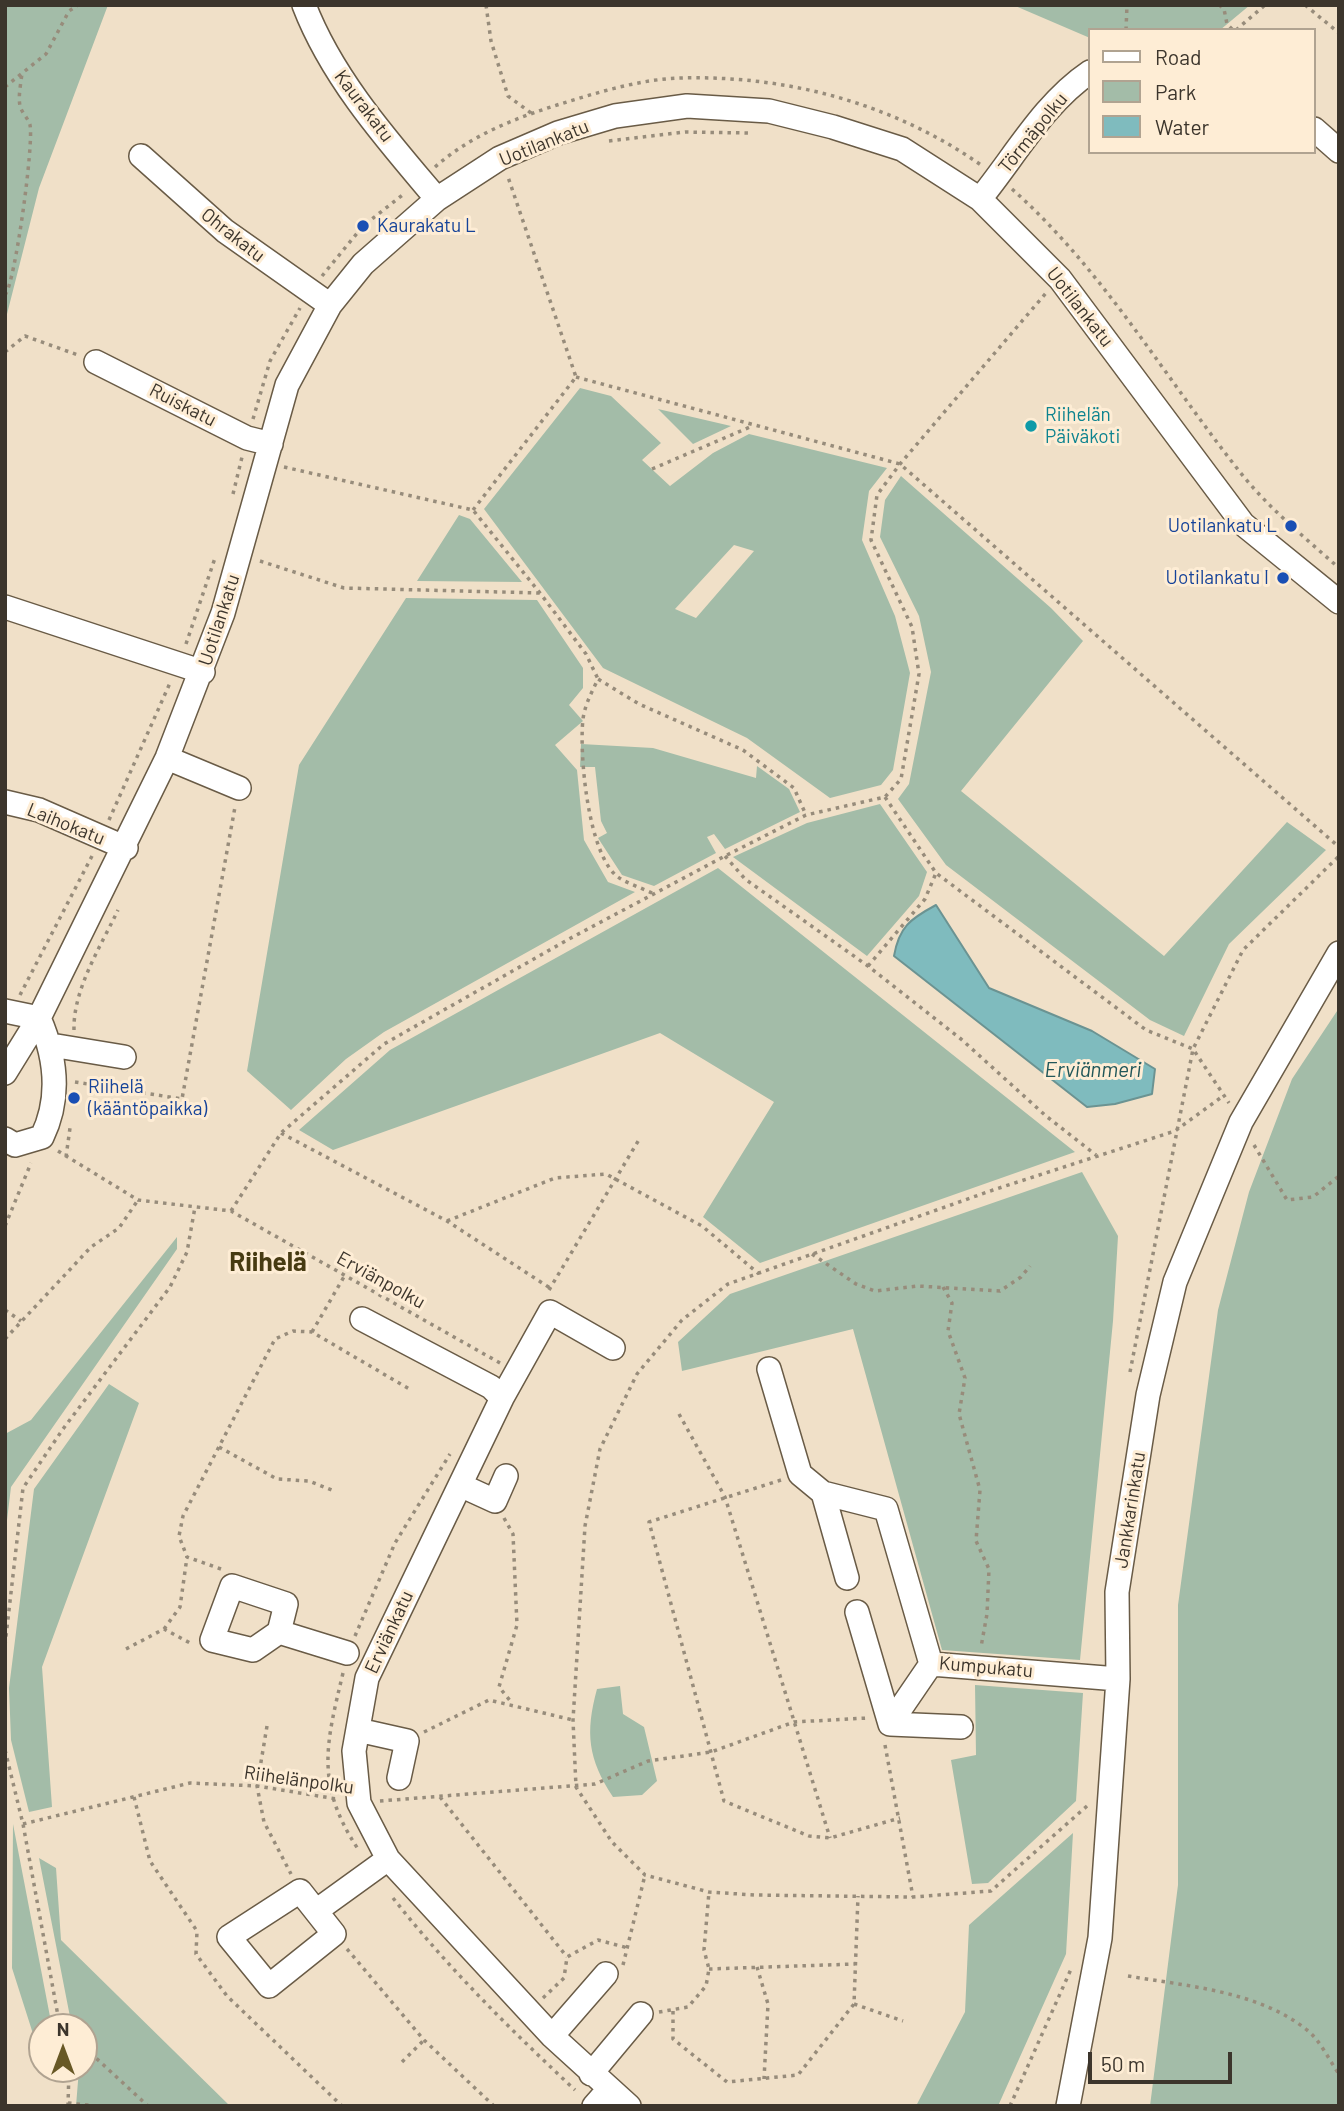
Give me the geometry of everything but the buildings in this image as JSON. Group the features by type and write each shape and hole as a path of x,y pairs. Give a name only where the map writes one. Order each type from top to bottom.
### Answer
{"street":[{"name":"Kaurakatu","path":"304,5 315,33 339,74 437,199"},
{"name":"Törmäpolku","path":"981,199 1046,112 1076,81 1088,73"},
{"name":"Uotilankatu","path":"5,1073 39,1018 167,758 203,672 269,454 287,384 330,305 363,264 437,199 500,158 558,133 615,116 687,106 769,111 833,127 902,149 981,199 1060,279 1243,524 1339,602"},
{"path":"1316,132 1339,151"},
{"name":"Ohrakatu","path":"141,156 225,232 330,305"},
{"name":"Ruiskatu","path":"96,362 247,438 269,454"},
{"path":"5,607 203,672"},
{"path":"167,758 239,788"},
{"name":"Laihokatu","path":"5,802 38,810 125,848"},
{"name":"Jankkarinkatu","path":"1068,2106 1100,1938 1118,1679 1117,1592 1148,1395 1175,1282 1241,1122 1339,953"},
{"path":"8,1012 39,1018 66,1080 42,1136 8,1148"},
{"path":"51,1045 124,1057"},
{"name":"Erviänkatu","path":"613,1348 550,1312 502,1398 367,1678 354,1751 359,1803 388,1859 552,2036 591,2074 601,2097 629,2106"},
{"path":"362,1319 491,1387 502,1398"},
{"path":"769,1369 800,1474 823,1493 847,1578"},
{"path":"460,1485 495,1501 506,1476"},
{"name":"Kumpukatu","path":"823,1493 886,1509 931,1664 1118,1679"},
{"path":"232,1586 286,1604 279,1632 253,1650 212,1640 232,1586"},
{"path":"857,1612 890,1724"},
{"path":"279,1632 347,1653"},
{"path":"890,1724 931,1664"},
{"path":"890,1724 961,1727"},
{"path":"358,1730 407,1741 400,1778"},
{"path":"316,1911 388,1859"},
{"path":"300,1891 316,1911 334,1934 269,1986 229,1937 300,1891"},
{"path":"552,2036 606,1974"},
{"path":"591,2074 641,2014"}],"path":[{"path":"5,87 46,54 69,11 78,5"},
{"path":"486,5 491,41 508,96 531,113"},
{"path":"1126,5 1126,28"},
{"path":"1219,5 1224,9 1227,24 1232,28"},
{"path":"1237,28 1265,5"},
{"path":"1305,5 1339,33"},
{"path":"5,295 11,289 16,245 27,201 30,126 20,105 22,73"},
{"path":"232,499 270,361 309,292 363,226 451,153 484,133 531,113 599,92 680,78 762,82 818,92 874,107 944,139 998,177 1054,226 1238,470 1290,526 1339,568"},
{"path":"607,141 685,132 763,133"},
{"path":"500,158 576,377"},
{"path":"231,1211 281,1133 384,1044 652,893 806,815 885,797 901,779 919,674 912,627 871,540 877,495 900,464 1060,279"},
{"path":"5,352 25,336 96,362"},
{"path":"576,377 900,464 1339,847"},
{"path":"473,510 576,377"},
{"path":"652,470 752,426"},
{"path":"241,460 269,454 473,510 586,654 598,679 639,704 743,750 794,788 806,815"},
{"path":"262,547 259,561 344,589 540,593"},
{"path":"8,1012 101,839 179,663 218,548"},
{"path":"598,679 586,704 583,721 589,817 596,844 617,876 652,893"},
{"path":"66,1080 182,1099 239,788"},
{"path":"885,797 936,873 1146,1030 1193,1049 1229,1103"},
{"path":"725,856 745,878 868,966 961,1039 1046,1116 1096,1155"},
{"path":"868,966 925,899 936,873"},
{"path":"66,1080 74,1048 74,1015 92,964 121,902"},
{"path":"66,1080 75,1090"},
{"path":"1087,1806 991,1891 913,1897 709,1892 645,1875 612,1842 576,1787 573,1720 585,1526 600,1449 636,1374 682,1320 728,1284 1096,1155 1175,1131 1223,1096"},
{"path":"281,1133 447,1221 550,1288"},
{"path":"5,1226 42,1136"},
{"name":"Erviänpolku","path":"42,1136 66,1157 138,1200 231,1211 518,1371"},
{"path":"545,1297 640,1138"},
{"path":"1250,1139 1287,1200 1313,1197 1339,1176"},
{"path":"447,1221 555,1178 606,1174 702,1226 759,1273"},
{"path":"5,1339 91,1247 119,1228 138,1200"},
{"path":"5,1646 23,1488 63,1429 170,1287 187,1252 195,1207"},
{"path":"812,1254 856,1284 876,1291 918,1286 1000,1291 1021,1277 1030,1266"},
{"path":"312,1332 345,1275"},
{"path":"943,1287 952,1303 948,1331 965,1378 959,1414 980,1490 976,1541 989,1569 987,1614 977,1668"},
{"path":"5,1310 21,1321"},
{"path":"127,1649 164,1629 180,1607 187,1557 179,1536 183,1516 275,1339 293,1331 312,1332 411,1390"},
{"path":"679,1414 725,1497 830,1838"},
{"path":"219,1447 277,1479 309,1481 334,1491"},
{"path":"800,1474 649,1521 724,1801 809,1836 830,1838 900,1818"},
{"path":"495,1501 513,1534 517,1625 499,1686 512,1703"},
{"path":"187,1557 219,1567 232,1586"},
{"path":"164,1629 193,1644 212,1640"},
{"path":"407,1741 489,1700 512,1703 573,1720"},
{"name":"Riihelänpolku","path":"23,1824 190,1783 257,1786 359,1803 576,1787 595,1784 648,1761 711,1752 794,1722 869,1718 890,1724"},
{"path":"890,1724 883,1734 913,1897"},
{"path":"267,1726 257,1786 264,1822 300,1891"},
{"path":"5,1750 23,1824 57,2013"},
{"path":"440,1797 568,1957 564,1978 529,2011"},
{"path":"606,1974 623,1967 645,1875"},
{"path":"641,2014 688,2007 706,1986 709,1969 704,1950 709,1892"},
{"path":"673,2011 673,2039 727,2082 799,2075 854,2004 858,1896"},
{"path":"334,1934 425,2040 494,2106"},
{"path":"568,1957 598,1940 628,1948"},
{"path":"709,1969 855,1964"},
{"path":"757,1967 768,2004 764,2079"},
{"path":"1128,1976 1207,1990 1276,2010 1309,2031 1339,2074"},
{"path":"854,2004 903,2021"},
{"path":"402,2062 425,2040"},
{"path":"98,2060 148,2106"},
{"path":"69,2083 68,2105 97,2106"}],"green space":[{"path":"5,5 108,5 39,188 5,322"},
{"path":"1013,5 1250,5 1222,28 1088,28 1088,37"},
{"path":"580,388 611,396 661,443 642,460 670,486 713,453 749,434 887,468 869,491 862,540 895,616 910,673 893,770 881,785 830,798 747,738 603,668 484,509","holes":["734,545 754,551 696,618 675,609"]},
{"path":"658,409 731,426 693,444"},
{"path":"901,476 1051,608 1083,641 961,791 1164,956 1287,822 1326,850 1229,944 1184,1036 1150,1020 946,865 898,799 909,784 931,672 919,616 880,537 885,500"},
{"path":"459,515 470,519 522,582 417,581"},
{"path":"406,598 537,600 583,668 583,688 569,705 583,721 555,745 577,770 584,840 608,882 635,892 384,1032 346,1059 291,1110 247,1071 299,765"},
{"path":"581,744 653,748 756,778 757,766 789,789 800,812 725,849 714,834 707,837 716,853 654,886 622,875 598,838 607,833 601,821 595,767 580,767"},
{"path":"880,804 927,872 919,896 867,956 733,857 807,823"},
{"path":"718,868 1075,1152 760,1263 703,1217 774,1102 660,1033 333,1150 299,1130 390,1050"},
{"path":"1339,1008 1339,2104 1150,2106 1178,1885 1178,1605 1218,1310 1249,1192 1292,1079"},
{"path":"1082,1172 1118,1236 1113,1321 1080,1660 942,1650 853,1329 682,1371 678,1342 730,1294"},
{"path":"177,1237 177,1249 11,1487 5,1537 5,1434 31,1420"},
{"path":"109,1384 139,1403 42,1667 52,1807 29,1812 11,1740 9,1688 34,1489"},
{"path":"975,1685 1083,1693 1076,1801 988,1883 972,1884 951,1760 976,1755"},
{"path":"620,1686 623,1714 644,1727 657,1781 642,1795 613,1797 598,1770 590,1732 597,1689"},
{"path":"13,1824 49,2013 28,2013 28,2018 12,1968"},
{"path":"1073,1833 1066,1954 998,2106 916,2106 965,2012 969,1925"},
{"path":"39,1858 56,1868 61,1940 230,2106 76,2106 78,2083 98,2083 98,2013 69,2013"}],"water":[{"name":"Erviänmeri","path":"936,905 989,988 1092,1031 1155,1069 1152,1094 1115,1104 1087,1107 894,956 899,938 907,925"}],"place":[{"name":"Kaurakatu L","path":"363,226"},
{"name":"Riihelän Päiväkoti","path":"1031,426"},
{"name":"Uotilankatu L","path":"1291,526"},
{"name":"Uotilankatu I","path":"1283,578"},
{"name":"Riihelä (kääntöpaikka)","path":"74,1098"}],"district":[{"name":"Riihelä","path":"268,1262"}]}
